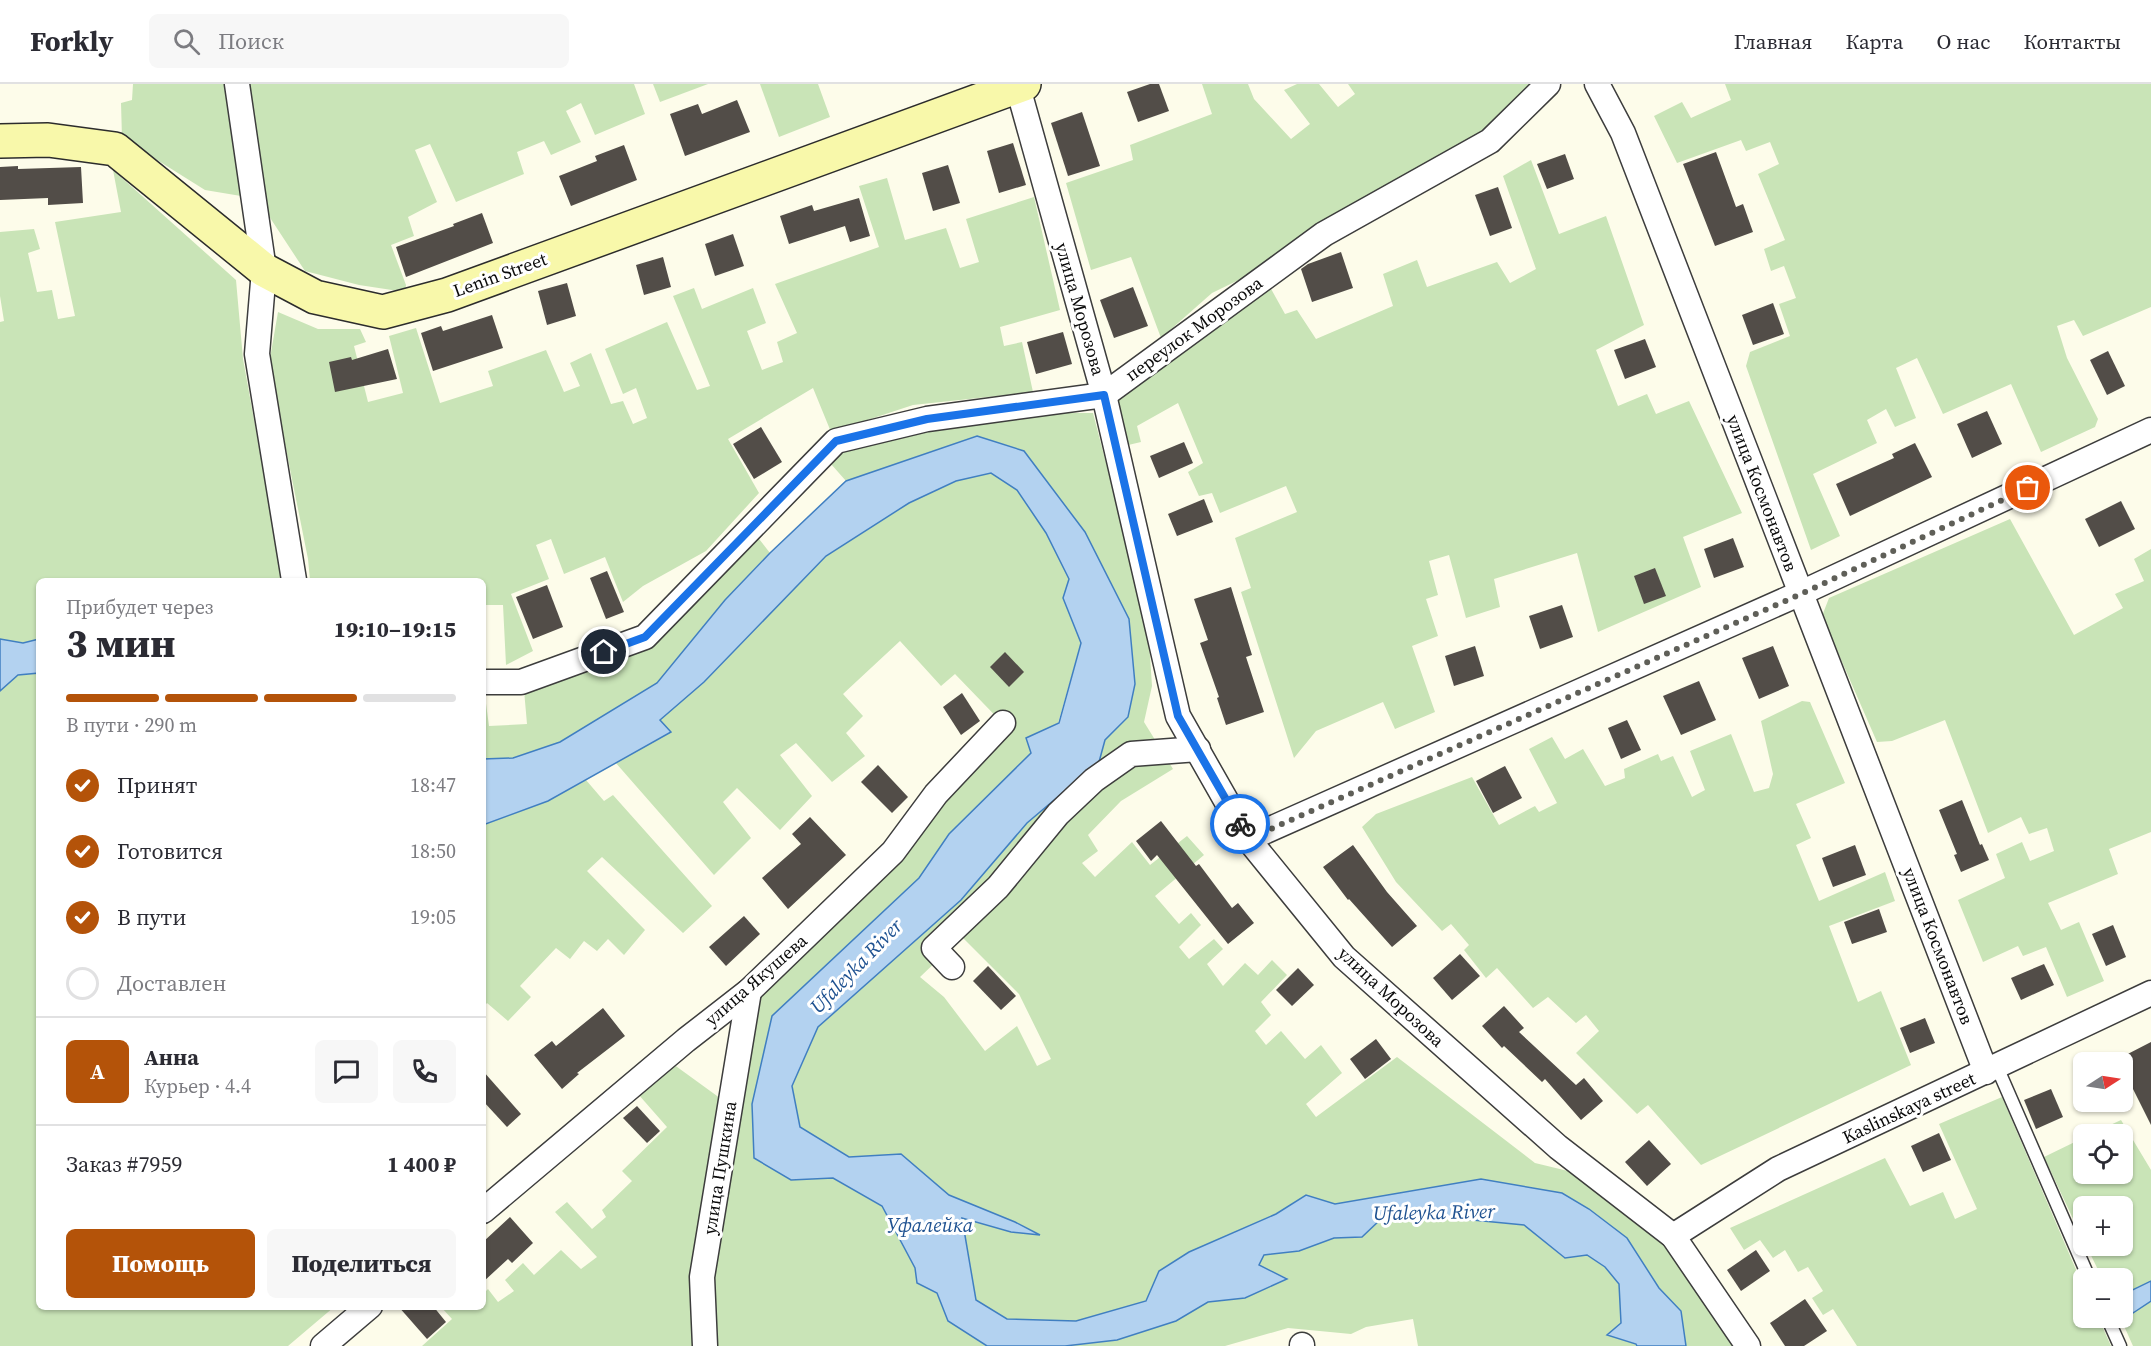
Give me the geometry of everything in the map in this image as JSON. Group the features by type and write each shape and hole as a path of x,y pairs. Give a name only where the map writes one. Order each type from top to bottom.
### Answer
{"street":[{"path":"237,84 264,270 256,354 294,578"},
{"name":"переулок Морозова","path":"486,682 521,682 645,637 836,441 927,419 1104,395 1324,234 1490,141 1548,84"},
{"name":"улица Космонавтов","path":"1597,84 1623,133 1801,594 1992,1070"},
{"name":"Lenin Street","path":"0,141 48,140 115,149 264,270 315,297 383,312 447,295 1020,85"},
{"name":"улица Морозова","path":"1020,85 1104,395 1178,716 1248,839 1344,957 1558,1147 1673,1236 1748,1346"},
{"path":"1248,839 1801,594 2151,430"},
{"name":"улица Якушева","path":"486,1208 686,1040 749,991 893,852 936,794 1003,723"},
{"path":"952,967 934,948 998,887 1058,814 1094,780 1131,754 1198,749"},
{"name":"улица Пушкина","path":"705,1346 702,1277 749,991"},
{"name":"Kaslinskaya street","path":"1673,1236 1778,1169 2151,993"},
{"path":"323,1346 365,1310"}],"lane":[{"path":"1992,1070 2084,1268"},
{"path":"2112,1328 2120,1346"}],"green space":[{"path":"133,84 226,84 241,196 205,190 122,138 121,103 132,100"},
{"path":"246,84 634,84 645,114 595,135 581,103 566,111 581,142 551,155 544,141 517,152 524,174 456,202 430,144 415,150 437,202 408,217 414,236 391,245 406,285 405,292 359,285 305,271 261,204"},
{"path":"653,84 708,84 660,102"},
{"path":"760,84 818,84 830,117 779,137"},
{"path":"1202,84 1248,84 1254,99 1291,139 1310,124 1284,90 1297,84 1319,84 1338,107 1355,94 1348,84 1538,84 1482,135 1255,272 1212,293 1161,338 1131,257 1091,270 1066,183 1133,160 1130,145 1212,114"},
{"path":"1725,84 2151,84 2151,307 2083,336 2074,320 2057,326 2067,358 2098,419 2095,427 2041,452 2011,384 1943,414 1917,358 1896,368 1916,418 1895,427 1886,409 1867,420 1877,443 1813,474 1840,536 1811,550 1746,366 1750,352 1790,336 1779,304 1796,298 1784,266 1771,271 1764,249 1785,240 1758,174 1779,164 1770,142 1746,151 1741,140 1677,163 1654,116 1682,102 1691,118 1731,100"},
{"path":"1531,160 1559,234 1606,216 1644,325 1596,350 1618,406 1647,394 1656,414 1689,401 1742,513 1683,537 1701,587 1598,632 1577,553 1494,579 1500,607 1466,618 1449,555 1429,561 1438,595 1426,599 1438,636 1412,646 1435,712 1395,729 1383,702 1316,731 1294,758 1241,592 1251,588 1235,538 1297,512 1286,486 1220,513 1212,493 1199,496 1188,472 1203,463 1178,403 1137,426 1141,442 1124,446 1113,401 1270,287 1285,314 1297,310 1316,339 1393,306 1383,274 1417,260 1427,287 1497,262 1510,283 1536,269 1503,176"},
{"path":"113,170 236,280 243,359 283,578 36,578 36,640 23,643 0,639 0,322 4,321 0,296 0,232 34,229 40,249 28,253 37,292 52,290 58,319 75,316 55,222 121,212"},
{"path":"887,178 905,240 946,228 960,268 979,262 966,219 1034,197 1060,310 1000,327 1004,346 1022,342 1033,392 913,405 831,432 813,388 728,439 759,493 706,551 643,586 623,602 605,557 564,574 551,539 536,545 549,579 511,594 533,651 506,665 503,605 486,605 486,578 310,578 269,364 278,312 318,329 360,329 366,342 354,346 368,402 403,393 389,336 416,328 440,403 493,386 488,371 546,350 564,392 580,386 570,363 591,353 611,404 623,401 633,424 647,418 636,388 623,394 605,349 667,322 697,390 710,386 673,296 694,288 702,309 753,288 766,323 747,331 762,370 783,362 777,342 797,333 775,284 879,247 859,186"},
{"path":"1057,413 1093,413 1148,625 1152,686 1144,722 1173,769 1121,801 1088,835 1098,851 1082,863 1095,877 1132,842 1150,865 1187,836 1204,855 1155,896 1179,924 1191,913 1201,925 1179,947 1189,959 1214,939 1223,949 1207,964 1223,986 1245,963 1258,975 1272,960 1287,975 1261,1002 1271,1015 1255,1031 1266,1045 1281,1031 1305,1059 1321,1045 1342,1073 1306,1104 1316,1117 1397,1057 1535,1163 1568,1171 1666,1240 1740,1346 1686,1346 1681,1311 1659,1288 1627,1238 1481,1179 1335,1204 1306,1195 1276,1214 1189,1252 1159,1271 1146,1301 1076,1321 1007,1319 976,1300 962,1217 1011,1232 1015,1222 949,1195 901,1154 849,1157 800,1127 792,1086 818,1027 961,900 1027,823 1099,762 1105,740 1128,717 1135,684 1129,619 1085,532 977,436 846,481 831,464 846,448 957,425","holes":["962,937 1019,994 1051,1059 1037,1066 1017,1026 985,1051 944,997 920,977"]},
{"path":"991,473 1017,490 1046,533 1069,579 1063,598 1081,643 1058,723 1027,738 1031,753 949,834 919,878 772,1016 752,1104 791,1180 833,1178 882,1206 915,1268 918,1283 937,1293 948,1321 987,1346 714,1346 710,1274 758,995 1011,732 955,674 941,686 900,641 843,694 863,716 846,733 865,756 832,782 796,743 780,755 812,796 780,830 737,788 723,802 751,838 714,875 615,762 671,732 659,720 704,682 826,556 909,503 956,481"},
{"path":"2010,519 2074,635 2123,608 2115,594 2144,581 2134,559 2151,549 2151,832 2109,849 2118,874 2048,903 2061,930 2079,922 2104,981 2067,997 2046,947 2023,956 2018,946 1983,962 1958,900 2005,878 1996,854 2022,842 2030,861 2054,851 2047,828 2029,834 2021,817 1988,833 1945,720 1892,741 1877,742 1822,616 1829,598"},
{"path":"756,535 770,553 725,600 657,683 560,742 513,758 486,759 486,704 489,726 527,724 524,690 649,645"},
{"path":"36,673 36,1310 330,1310 288,1346 0,1346 0,691 18,675"},
{"path":"1802,701 1810,702 1845,783 1796,804 1811,838 1796,845 1819,901 1885,872 1895,901 1829,926 1858,1002 1881,991 1911,1065 1701,1165 1648,1105 1637,1114 1576,1053 1599,1031 1586,1015 1576,1023 1548,997 1533,1008 1497,968 1486,978 1464,950 1469,945 1451,924 1442,931 1396,882 1362,827 1376,814 1472,777 1499,825 1535,806 1539,812 1557,803 1529,749 1552,737 1565,759 1583,749 1605,786 1625,778 1624,769 1658,754 1661,761 1673,756 1692,797 1705,790 1690,751 1731,734 1754,792 1769,788 1773,774 1761,721"},
{"path":"586,780 604,801 613,795 712,906 683,933 602,857 587,871 645,930 624,955 608,939 597,951 584,941 570,959 556,948 520,986 531,997 508,1021 486,1004 486,824 548,801"},
{"path":"673,1064 724,1101 696,1346 422,1346 452,1319 444,1310 486,1310 486,1291 488,1289 498,1302 514,1291 505,1280 523,1263 534,1275 561,1250 581,1269 597,1257 555,1212 567,1202 592,1229 606,1217 602,1210 632,1181 622,1171 667,1127 638,1094"},
{"path":"2002,1097 2075,1268 2073,1268 2073,1328 2103,1328 2111,1346 1857,1346 1833,1309 1823,1315 1812,1298 1823,1291 1808,1267 1798,1272 1785,1250 1773,1258 1760,1240 1744,1250 1730,1228 1885,1158 1910,1206 1943,1192 1955,1219 1977,1209 1939,1124"},
{"path":"2133,1140 2151,1170 2151,1346 2133,1346 2125,1328 2133,1328 2133,1268 2097,1268 2091,1256 2133,1256 2133,1196 2073,1196 2073,1219 2044,1157 2073,1143 2073,1184 2133,1184"},
{"path":"1452,1218 1524,1225 1564,1258 1587,1255 1605,1267 1619,1284 1621,1323 1608,1335 1637,1346 1418,1346 1413,1319 1366,1327 1351,1334 1288,1328 1225,1346 1065,1346 1117,1340 1176,1321 1208,1302 1245,1298 1287,1278 1258,1265 1264,1255 1299,1251 1334,1238 1362,1237 1381,1219"}],"water":[{"name":"Уфалейка","path":"977,436 1024,451 1085,532 1129,619 1135,684 1128,717 1105,740 1099,762 1027,823 961,900 818,1027 792,1086 800,1127 849,1157 901,1154 949,1195 1015,1222 1040,1235 1011,1232 962,1218 976,1300 1007,1319 1076,1321 1146,1301 1159,1271 1189,1252 1276,1214 1306,1195 1335,1204 1481,1179 1562,1193 1589,1209 1627,1238 1659,1288 1681,1311 1686,1346 1637,1346 1607,1335 1621,1323 1619,1284 1605,1267 1587,1255 1565,1258 1524,1225 1452,1218 1381,1219 1362,1237 1334,1238 1299,1251 1264,1255 1259,1265 1287,1279 1245,1298 1208,1302 1176,1321 1117,1340 1065,1346 987,1346 948,1321 937,1293 917,1283 915,1268 882,1206 833,1178 791,1180 754,1158 752,1104 772,1016 919,878 949,834 1031,753 1026,738 1059,723 1081,643 1063,598 1069,579 1046,533 1017,490 991,473 956,481 909,503 826,556 704,682 660,720 671,732 548,801 486,824 486,759 513,758 560,742 657,683 725,600 770,553 846,481"},
{"path":"0,639 23,643 36,640 36,673 18,675 0,691"},
{"path":"2151,1281 2151,1301 2133,1313 2133,1290"}],"building":[{"path":"1150,84 1159,84 1169,111 1138,122 1127,92"},
{"path":"737,100 750,132 685,156 670,114 698,104 702,114"},
{"path":"1082,112 1100,166 1068,176 1051,123"},
{"path":"1013,143 1026,185 999,193 987,151"},
{"path":"624,145 637,180 571,206 559,176 597,161 595,156"},
{"path":"1716,152 1736,207 1743,204 1753,232 1715,246 1683,164"},
{"path":"1565,154 1574,179 1547,189 1537,164"},
{"path":"948,165 960,203 933,211 922,173"},
{"path":"18,166 18,169 81,167 83,203 48,205 48,198 0,200 0,167"},
{"path":"1498,187 1512,228 1490,236 1475,195"},
{"path":"859,198 870,236 850,242 845,226 789,244 780,216 812,205 814,211"},
{"path":"482,213 493,243 406,277 396,247"},
{"path":"733,234 744,266 715,276 705,244"},
{"path":"1341,252 1353,288 1312,302 1301,269 1308,264"},
{"path":"663,257 671,287 644,295 636,265"},
{"path":"567,283 576,316 547,325 538,291"},
{"path":"1133,287 1148,326 1114,338 1100,300"},
{"path":"1773,303 1784,334 1753,345 1742,315"},
{"path":"492,315 503,348 433,371 421,333 441,326 443,331"},
{"path":"1063,332 1072,364 1036,374 1027,342"},
{"path":"1645,339 1656,367 1625,379 1614,350"},
{"path":"388,349 397,379 335,392 329,362 351,357 352,360"},
{"path":"2108,351 2125,386 2107,395 2090,360"},
{"path":"1987,411 2002,444 1972,458 1957,424"},
{"path":"761,427 782,462 754,479 733,444"},
{"path":"1184,442 1193,463 1159,478 1150,456"},
{"path":"1915,443 1932,477 1850,516 1836,484 1894,458 1892,454"},
{"path":"1204,499 1213,522 1177,536 1168,514"},
{"path":"2121,501 2135,529 2099,547 2085,519"},
{"path":"1733,538 1744,567 1714,578 1704,549"},
{"path":"1655,568 1666,596 1644,604 1634,576"},
{"path":"607,571 624,612 606,619 590,578"},
{"path":"547,585 563,627 533,639 516,597"},
{"path":"1231,587 1252,655 1246,657 1264,712 1226,725 1200,643 1208,640 1194,599"},
{"path":"1562,605 1573,637 1540,649 1529,616"},
{"path":"1475,646 1484,676 1454,686 1445,656"},
{"path":"1773,646 1789,686 1759,699 1742,658"},
{"path":"1005,652 1024,672 1009,687 990,667"},
{"path":"1699,681 1716,720 1681,735 1663,696"},
{"path":"962,693 980,721 961,735 943,707"},
{"path":"1627,720 1641,750 1621,759 1608,728"},
{"path":"878,765 908,797 892,813 861,782"},
{"path":"1505,766 1522,798 1493,813 1476,781"},
{"path":"1962,800 1980,845 1982,844 1989,860 1961,872 1954,855 1957,854 1939,810"},
{"path":"810,817 846,855 788,909 762,878 801,844 792,834"},
{"path":"1161,821 1196,866 1199,864 1232,908 1238,903 1254,923 1228,944 1157,855 1151,861 1136,841"},
{"path":"1353,845 1387,892 1417,926 1392,947 1348,900 1323,867"},
{"path":"1855,845 1866,875 1833,887 1822,858"},
{"path":"1879,909 1887,932 1852,944 1844,922"},
{"path":"744,916 760,934 726,966 709,947"},
{"path":"2113,925 2126,957 2106,966 2092,934"},
{"path":"1460,954 1480,976 1452,1000 1433,978"},
{"path":"2044,964 2054,985 2021,1000 2011,978"},
{"path":"988,966 1016,996 1001,1010 973,981"},
{"path":"1298,968 1314,985 1292,1006 1276,990"},
{"path":"1504,1006 1524,1028 1519,1032 1576,1085 1584,1078 1603,1101 1581,1120 1545,1079 1542,1082 1504,1046 1502,1048 1482,1026"},
{"path":"603,1008 625,1036 577,1073 579,1074 562,1089 534,1055 552,1041 556,1046"},
{"path":"1925,1018 1935,1043 1910,1053 1900,1028"},
{"path":"1376,1039 1391,1059 1365,1079 1350,1059"},
{"path":"2151,1042 2151,1125 2133,1089 2132,1052"},
{"path":"486,1074 521,1114 507,1127 486,1104"},
{"path":"2051,1089 2063,1117 2036,1129 2024,1100"},
{"path":"637,1106 660,1131 647,1143 623,1118"},
{"path":"1939,1133 1951,1160 1923,1172 1911,1146"},
{"path":"1649,1140 1671,1164 1647,1186 1625,1162"},
{"path":"510,1217 533,1243 512,1263 508,1259 486,1279 486,1239"},
{"path":"1756,1250 1770,1271 1741,1291 1727,1270"},
{"path":"1805,1299 1827,1331 1804,1346 1785,1346 1770,1323"},
{"path":"402,1310 436,1310 446,1322 427,1339"}],"way so far":[{"path":"1240,824 1248,839 1801,594 2028,488"}],"route":[{"path":"604,652 645,637 836,441 927,419 1104,395 1178,716 1240,824"}],"water label":[{"name":"Ufaleyka River","path":"856,966"},
{"name":"Ufaleyka River","path":"1434,1212"}]}
